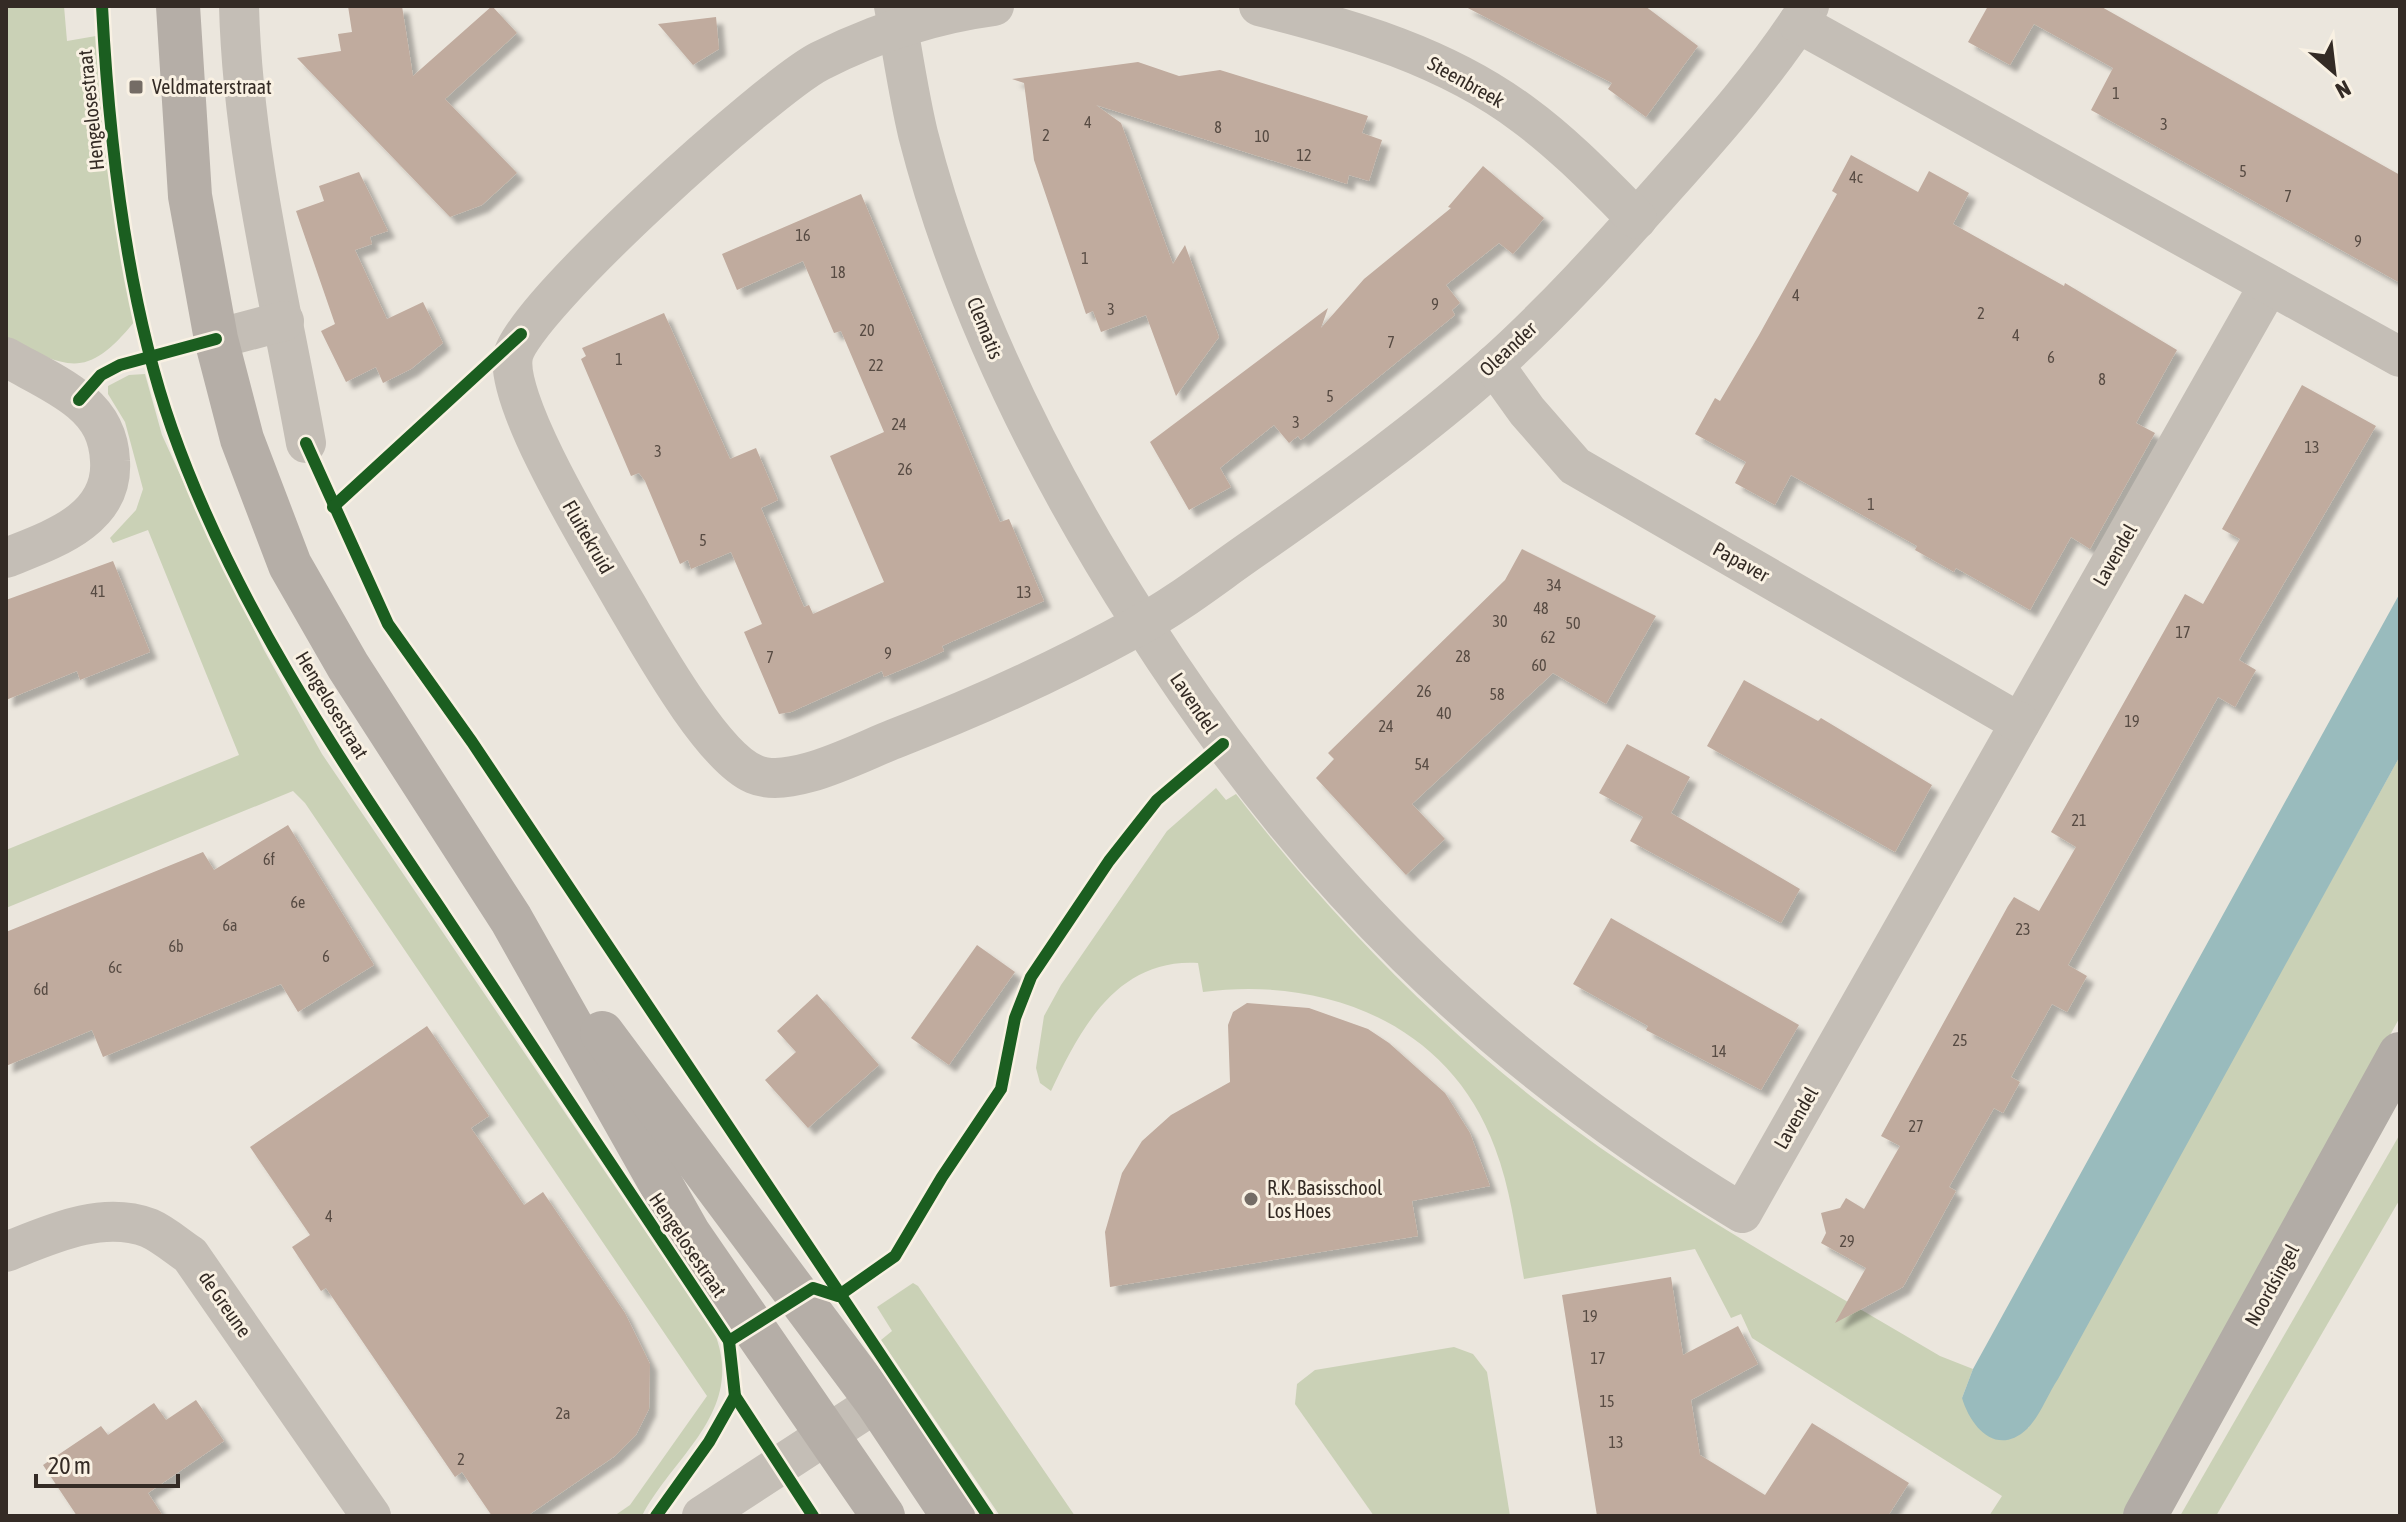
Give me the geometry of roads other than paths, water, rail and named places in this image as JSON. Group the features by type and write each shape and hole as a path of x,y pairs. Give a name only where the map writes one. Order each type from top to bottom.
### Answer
{"main road":[{"name":"Hengelosestraat","path":"178,6 190,196 216,339 242,439 290,565 348,666 511,919 689,1234 883,1516"},
{"name":"Hengelosestraat","path":"511,919 639,1080 877,1402 953,1516"},
{"name":"Noordsingel","path":"2145,1516 2400,1054"}],"street":[{"path":"239,6 241,61 254,182 306,443"},
{"path":"896,16 994,6"},
{"name":"Steenbreek","path":"1259,6 1409,51 1468,79 1524,114 1581,163 1637,219"},
{"path":"1804,14 2269,285 2400,357"},
{"name":"Oleander","path":"1142,624 1332,494 1494,365 1637,219 1697,151 1804,14"},
{"name":"Clematis","path":"896,16 918,132 942,213 1009,389 1095,552 1142,624"},
{"name":"Fluitekruid","path":"896,16 815,64 764,99 584,267 521,334 512,358 521,403 561,491 649,644 709,732 749,773 774,780 817,769 942,721 1142,624"},
{"name":"Lavendel","path":"1142,624 1213,732 1298,840 1411,962 1495,1039 1554,1087 1614,1132 1742,1213 2269,285"},
{"path":"216,339 284,321"},
{"path":"6,357 79,400 101,423 109,445 111,474 105,496 83,523 6,558"},
{"name":"Papaver","path":"1494,365 1527,411 1575,466 2020,723"},
{"name":"de Greune","path":"6,1252 69,1227 113,1223 149,1228 190,1255 371,1516"},
{"path":"702,1516 877,1402"}],"water":[{"path":"2400,593 2400,756 2040,1411 2032,1424 2016,1437 2005,1440 1987,1435 1972,1419 1962,1398 1973,1369"}],"place":[{"name":"Veldmaterstraat","path":"136,87"},
{"name":"R.K. Basisschool Los Hoes","path":"1251,1199"}]}
